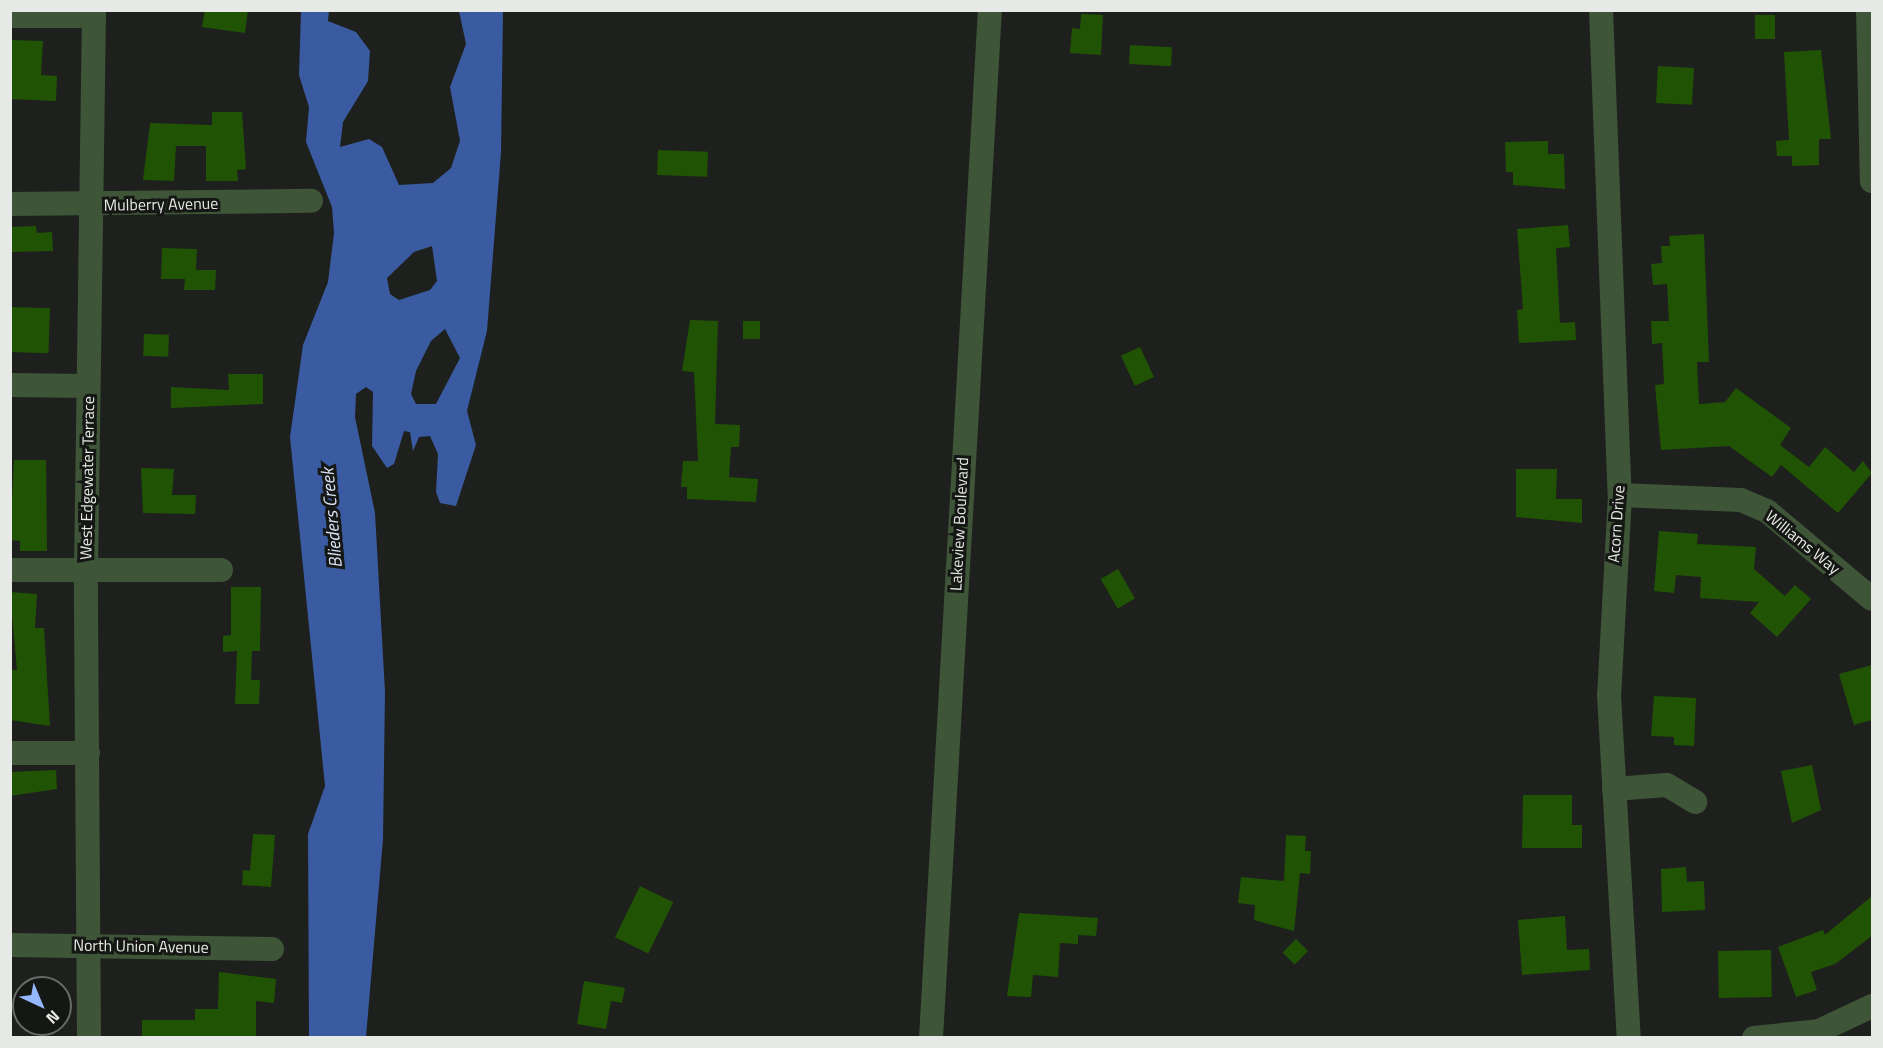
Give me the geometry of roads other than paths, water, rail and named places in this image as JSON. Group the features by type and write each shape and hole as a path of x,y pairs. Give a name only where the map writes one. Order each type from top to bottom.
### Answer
{"street":[{"name":"Lakeview Boulevard","path":"931,1038 990,10"},
{"name":"Acorn Drive","path":"1601,10 1620,495 1611,584 1614,789 1629,1038"},
{"path":"1868,10 1872,181"},
{"path":"10,16 94,13"},
{"name":"West Edgewater Terrace","path":"89,1038 86,570 94,13"},
{"name":"Mulberry Avenue","path":"10,204 92,205 311,201"},
{"path":"10,385 88,386"},
{"name":"Williams Way","path":"1620,495 1741,500 1767,511 1872,598"},
{"path":"10,570 221,570"},
{"path":"10,753 88,753"},
{"path":"1614,789 1666,785 1695,802"},
{"name":"North Union Avenue","path":"10,945 272,949"},
{"path":"1755,1038 1848,1031 1872,1006"}],"water":[{"name":"Blieders Creek","path":"301,11 329,11 328,21 356,32 370,51 368,81 343,122 340,147 369,139 382,147 399,185 433,183 451,168 460,141 450,87 466,44 459,11 503,11 501,152 487,331 467,411 476,445 456,506 440,503 436,492 438,454 430,436 419,437 413,451 410,432 404,431 394,464 387,468 372,446 373,392 366,387 356,394 355,417 375,513 385,692 383,839 366,1037 309,1037 308,834 325,786 290,437 303,345 328,282 334,233 332,207 306,142 309,107 299,75","holes":["432,246 437,281 430,290 399,300 390,294 387,278 414,252","445,329 460,358 436,404 416,404 411,394 416,371 431,341"]}]}
